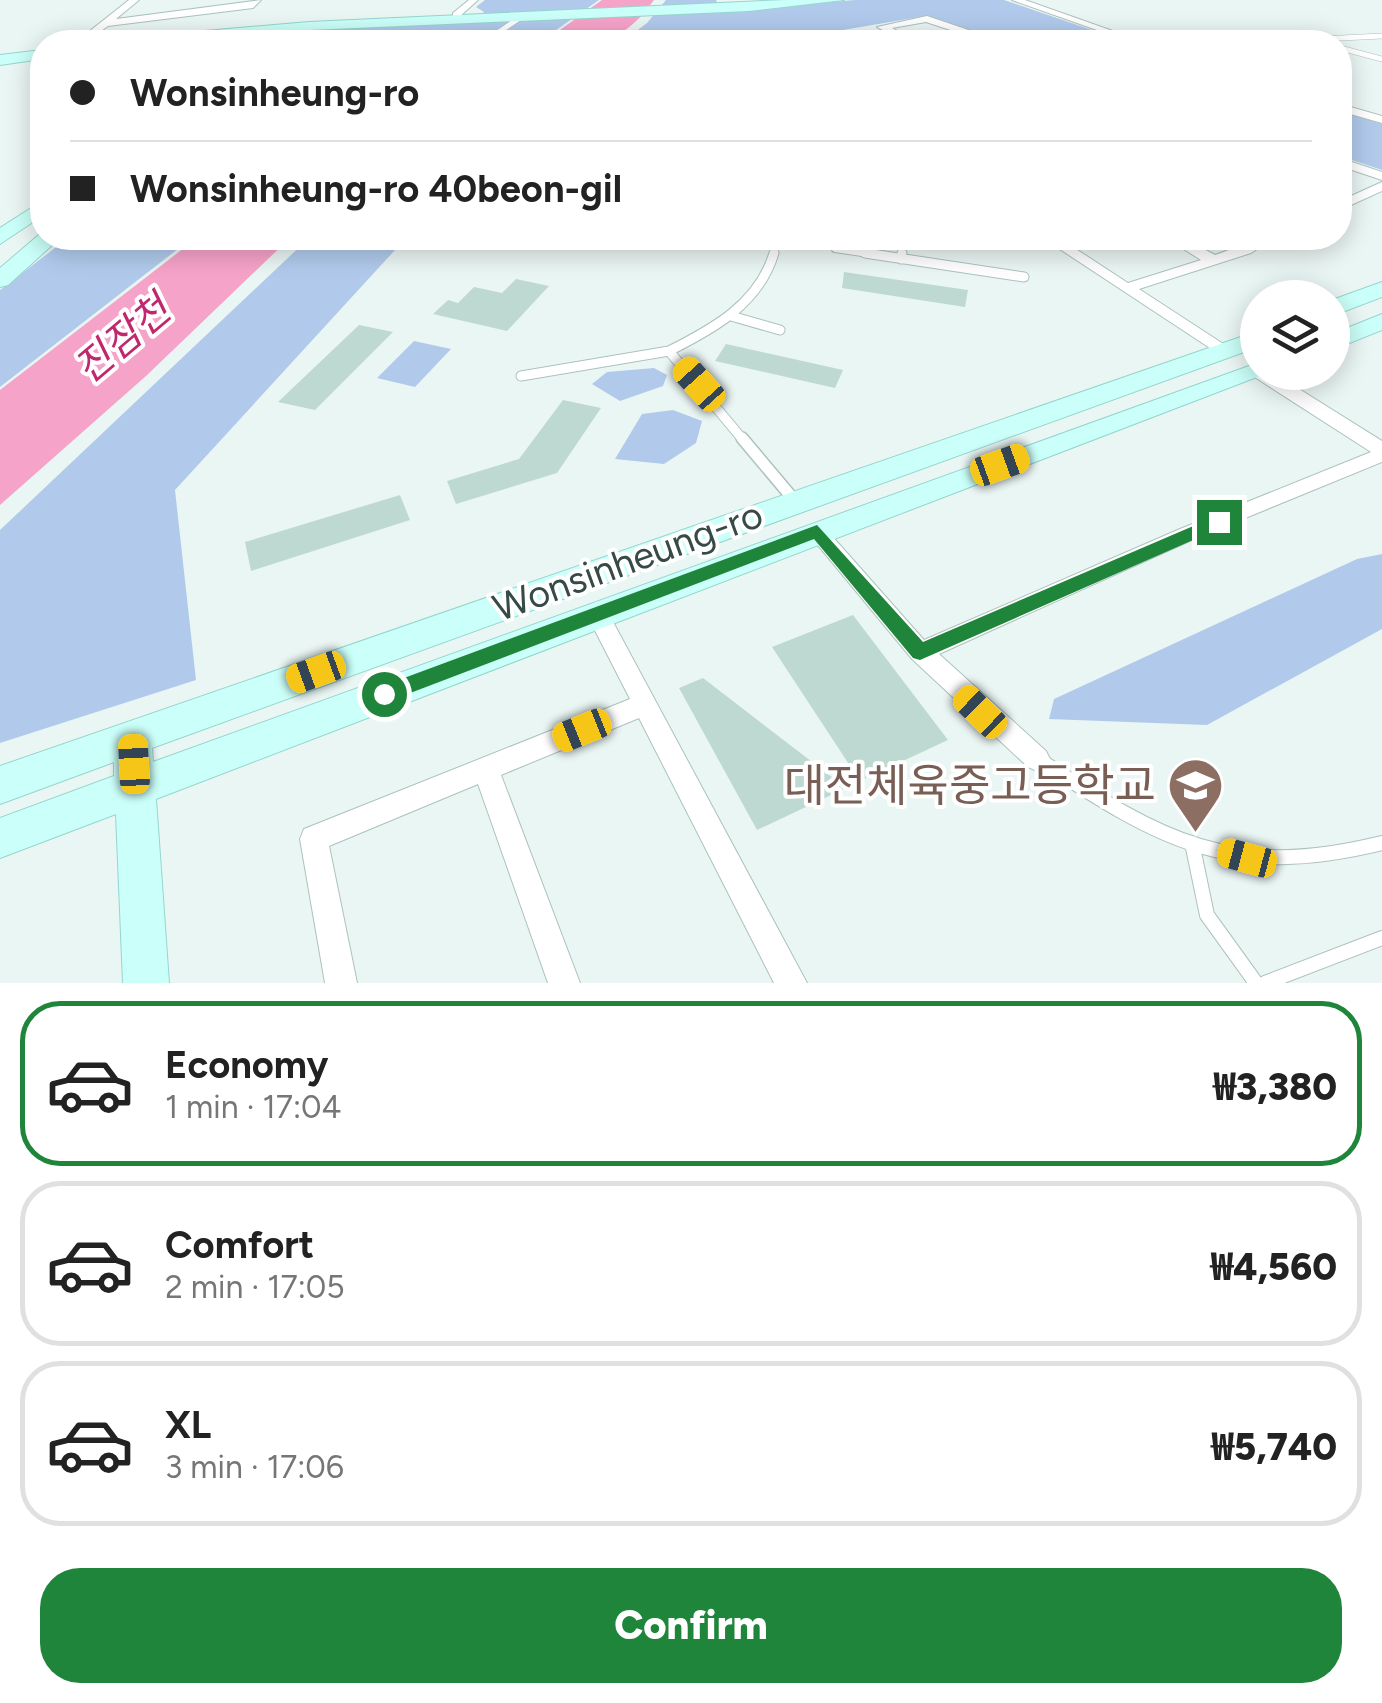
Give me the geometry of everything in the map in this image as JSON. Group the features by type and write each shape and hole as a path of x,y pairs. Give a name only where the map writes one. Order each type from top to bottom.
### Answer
{"street":[{"path":"98,30 135,0"},
{"path":"184,14 198,0"},
{"path":"109,22 252,4 257,0"},
{"path":"456,15 474,0"},
{"path":"680,9 793,0"},
{"path":"309,30 322,18 552,14 837,0"},
{"path":"1016,0 1104,30"},
{"path":"207,30 282,18 552,14"},
{"path":"268,30 282,18"},
{"path":"888,30 882,27 928,19 961,30"},
{"path":"0,58 30,54"},
{"path":"1352,111 1382,120"},
{"path":"1352,166 1382,176"},
{"path":"1352,198 1382,186"},
{"path":"0,224 30,211"},
{"path":"0,238 30,215"},
{"path":"0,266 30,248"},
{"path":"0,280 34,250"},
{"path":"1068,250 1222,351"},
{"path":"1194,250 1214,261"},
{"path":"1127,288 1239,250"},
{"path":"1350,302 1382,289"},
{"path":"1350,335 1382,322"},
{"name":"Wonsinheung-ro","path":"0,785 1240,344"},
{"name":"Wonsinheung-ro","path":"0,838 597,613 1240,378"},
{"path":"1287,390 1382,452"},
{"path":"920,652 1382,452"},
{"path":"817,532 920,652 1037,759"},
{"path":"597,613 791,983"},
{"path":"341,983 314,839 645,704"},
{"path":"132,739 146,983"},
{"path":"486,769 564,983"}],"lane":[{"path":"502,30 521,17"},
{"path":"1352,36 1382,36"},
{"path":"1352,51 1382,59"},
{"path":"521,376 669,351 731,316 761,285 774,250"},
{"path":"842,250 1024,277"},
{"path":"901,259 902,250"},
{"path":"731,316 780,330"},
{"path":"669,351 795,501"},
{"path":"1037,759 1137,820 1192,843 1247,858 1304,860 1382,843"},
{"path":"1192,843 1207,915 1256,983"},
{"path":"1265,983 1382,938"}],"shaded area":[{"path":"485,0 599,0 556,30 330,30 477,21 484,12 476,7"},
{"path":"666,0 716,0 721,12 855,0 1004,0 1092,30 968,30 925,16 843,30 638,30"},
{"path":"1352,115 1382,124 1382,170 1352,160"},
{"path":"52,250 177,250 0,387 0,290"},
{"path":"296,250 395,250 175,490 196,680 0,743 0,530"},
{"path":"414,341 451,349 415,387 377,378"},
{"path":"654,368 667,375 663,386 620,401 592,384 607,372"},
{"path":"673,410 702,421 696,443 664,464 615,459 642,414"},
{"path":"1382,554 1382,629 1207,725 1049,719 1054,699 1357,559"}],"water":[{"path":"602,0 654,0 625,30 560,30"},
{"name":"진잠천","path":"181,250 277,250 146,376 0,505 0,390"}],"building":[{"path":"844,272 968,290 965,307 842,288"},
{"path":"516,279 549,286 507,331 433,314 448,300 458,303 474,287 502,293"},
{"path":"359,325 393,332 315,410 278,402"},
{"path":"726,344 843,370 835,388 715,361"},
{"path":"563,400 601,408 557,473 456,504 447,481 519,459"},
{"path":"400,495 410,520 251,571 245,542"},
{"path":"853,615 948,740 860,781 772,647"},
{"path":"703,678 846,788 757,830 679,688"}],"place":[{"name":"대전체육중고등학교","path":"1195,834"}],"route":[{"path":"384,694 817,532 920,652 1219,522"}]}
